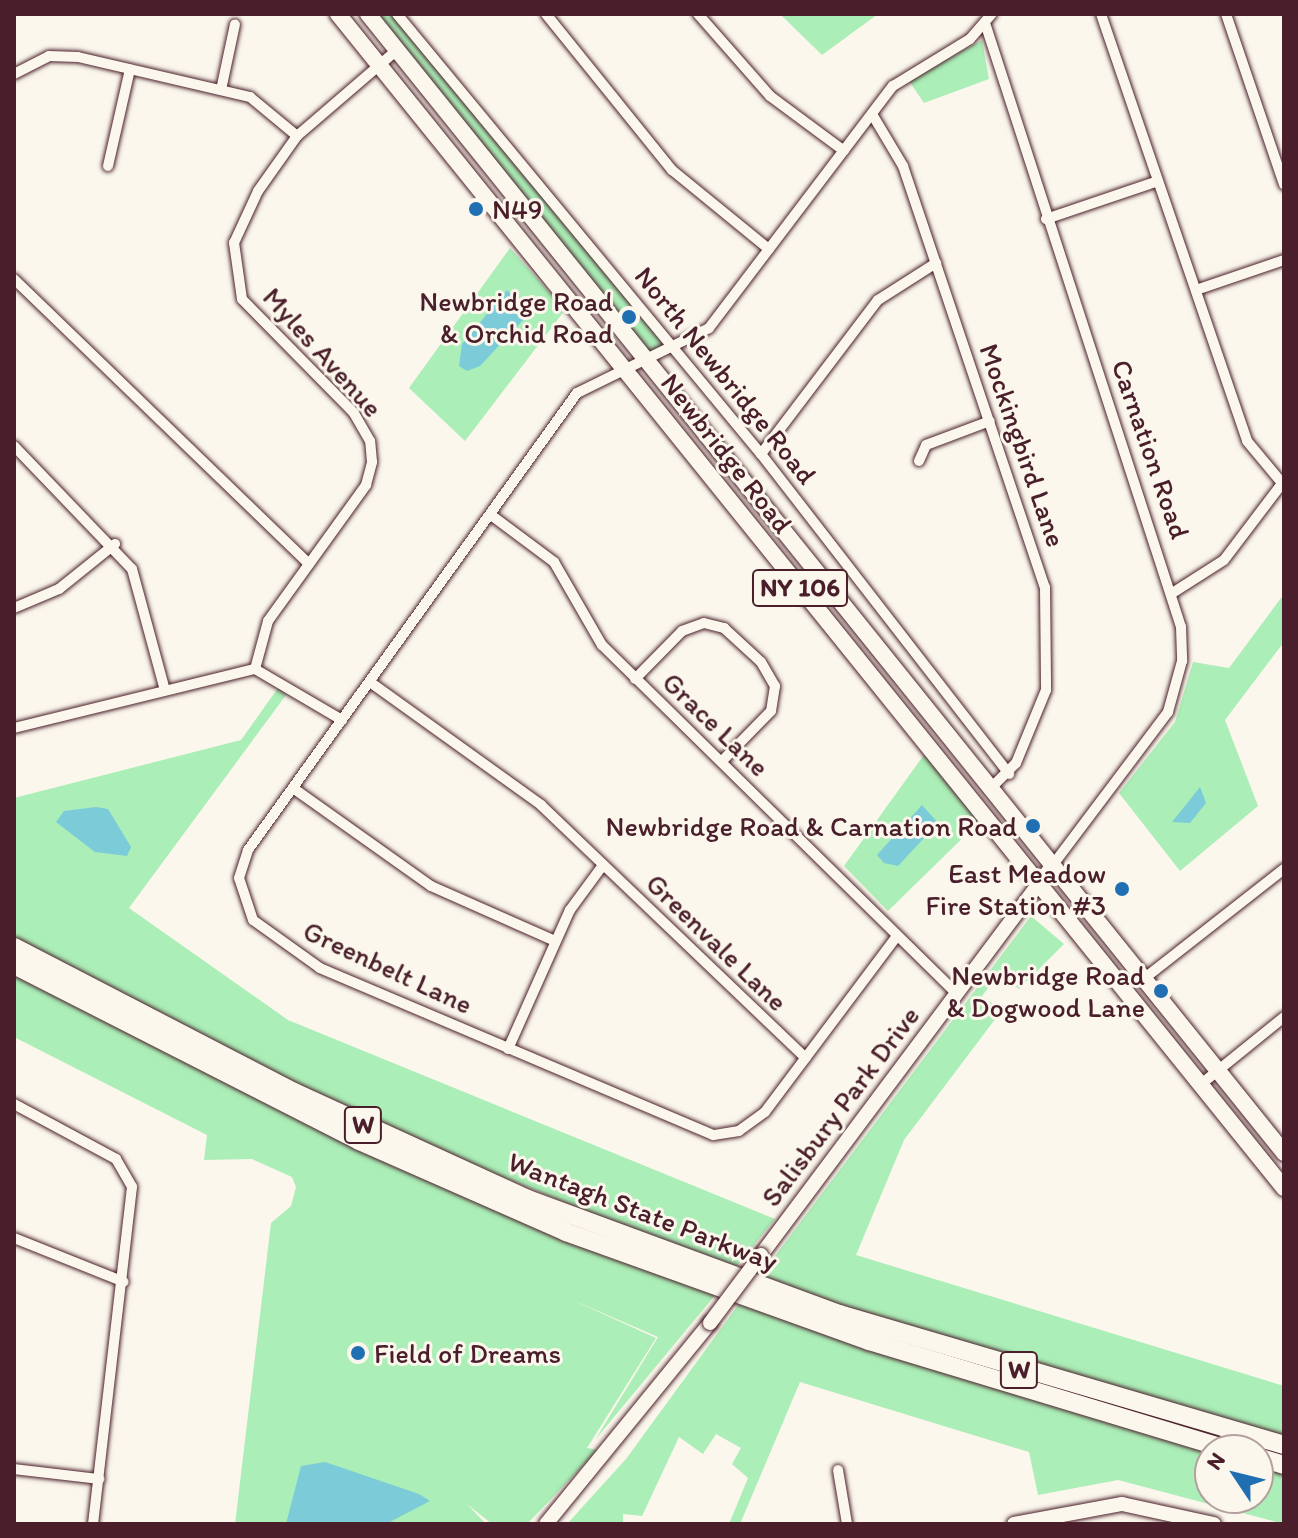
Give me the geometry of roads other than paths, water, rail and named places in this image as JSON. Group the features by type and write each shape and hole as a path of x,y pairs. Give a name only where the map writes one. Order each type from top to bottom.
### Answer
{"highway":[{"name":"Wantagh State Parkway","path":"14,947 294,1092 528,1199 839,1314 1284,1445"},
{"name":"Wantagh State Parkway","path":"14,965 317,1121 566,1232 869,1341 1194,1439"}],"main road":[{"name":"Newbridge Road","path":"338,14 626,367 1037,886 1284,1188"},
{"name":"Newbridge Road","path":"368,14 1141,981 1284,1153"},
{"path":"838,635 855,622"},
{"name":"Salisbury Park Drive","path":"546,1524 710,1323 1052,866"},
{"path":"1014,1524 1122,1504 1214,1524"}],"street":[{"name":"North Newbridge Road","path":"397,14 761,454 1009,774"},
{"path":"546,14 672,170 769,249"},
{"path":"698,14 770,96 844,151"},
{"path":"1101,14 1247,441 1283,482 1224,560 1174,592"},
{"path":"1226,14 1284,184"},
{"name":"Greenbelt Lane","path":"897,936 758,1120 713,1135 320,968 253,920 240,893 241,866 293,788 577,393 626,367 676,350 709,328 872,114 908,72 970,39 988,18"},
{"name":"Carnation Road","path":"988,18 1046,219 1174,592 1182,661 1168,712 1052,866"},
{"path":"221,90 235,24"},
{"name":"Myles Avenue","path":"255,669 268,621 366,485 370,441 354,413 253,315 236,285 232,258 258,191 297,136 397,50"},
{"path":"14,74 32,61 61,56 130,69 255,99 297,136"},
{"path":"108,166 130,69"},
{"name":"Mockingbird Lane","path":"872,114 903,166 990,421 1050,619 1046,690 1009,774 989,790"},
{"path":"1046,219 1158,181"},
{"path":"1196,290 1284,260"},
{"path":"761,454 878,300 936,263"},
{"path":"14,279 309,564"},
{"path":"919,461 926,445 990,421"},
{"path":"14,446 115,544 138,585 164,687"},
{"name":"Grace Lane","path":"491,515 554,562 591,631 635,679 956,993"},
{"path":"14,608 59,589 115,544"},
{"path":"635,679 682,631 704,623 724,628 761,662 775,686 771,711 721,762"},
{"path":"14,728 164,687 255,669 342,720"},
{"name":"Greenvale Lane","path":"370,682 541,805 806,1058"},
{"path":"293,788 431,886 555,941"},
{"path":"508,1049 555,941 603,865"},
{"path":"1141,981 1284,869"},
{"path":"1200,1085 1284,1017"},
{"path":"14,1104 124,1168 134,1200 93,1524"},
{"path":"14,1238 124,1282"},
{"path":"14,1469 99,1479"},
{"path":"838,1470 847,1524"}],"water":[{"path":"507,290 525,309 524,319 480,366 467,371 459,366 462,344"},
{"path":"1200,787 1206,803 1190,823 1172,822"},
{"path":"922,805 938,823 898,866 884,863 877,855"},
{"path":"96,807 108,809 131,847 127,856 95,852 56,822 64,811"},
{"path":"325,1462 419,1494 430,1501 386,1524 286,1524 301,1466"}],"place":[{"name":"N49","path":"476,209"},
{"name":"Newbridge Road & Orchid Road","path":"629,317"},
{"name":"Newbridge Road & Carnation Road","path":"1033,826"},
{"name":"East Meadow Fire Station #3","path":"1122,889"},
{"name":"Newbridge Road & Dogwood Lane","path":"1161,991"},
{"name":"Field of Dreams","path":"358,1353"}]}
